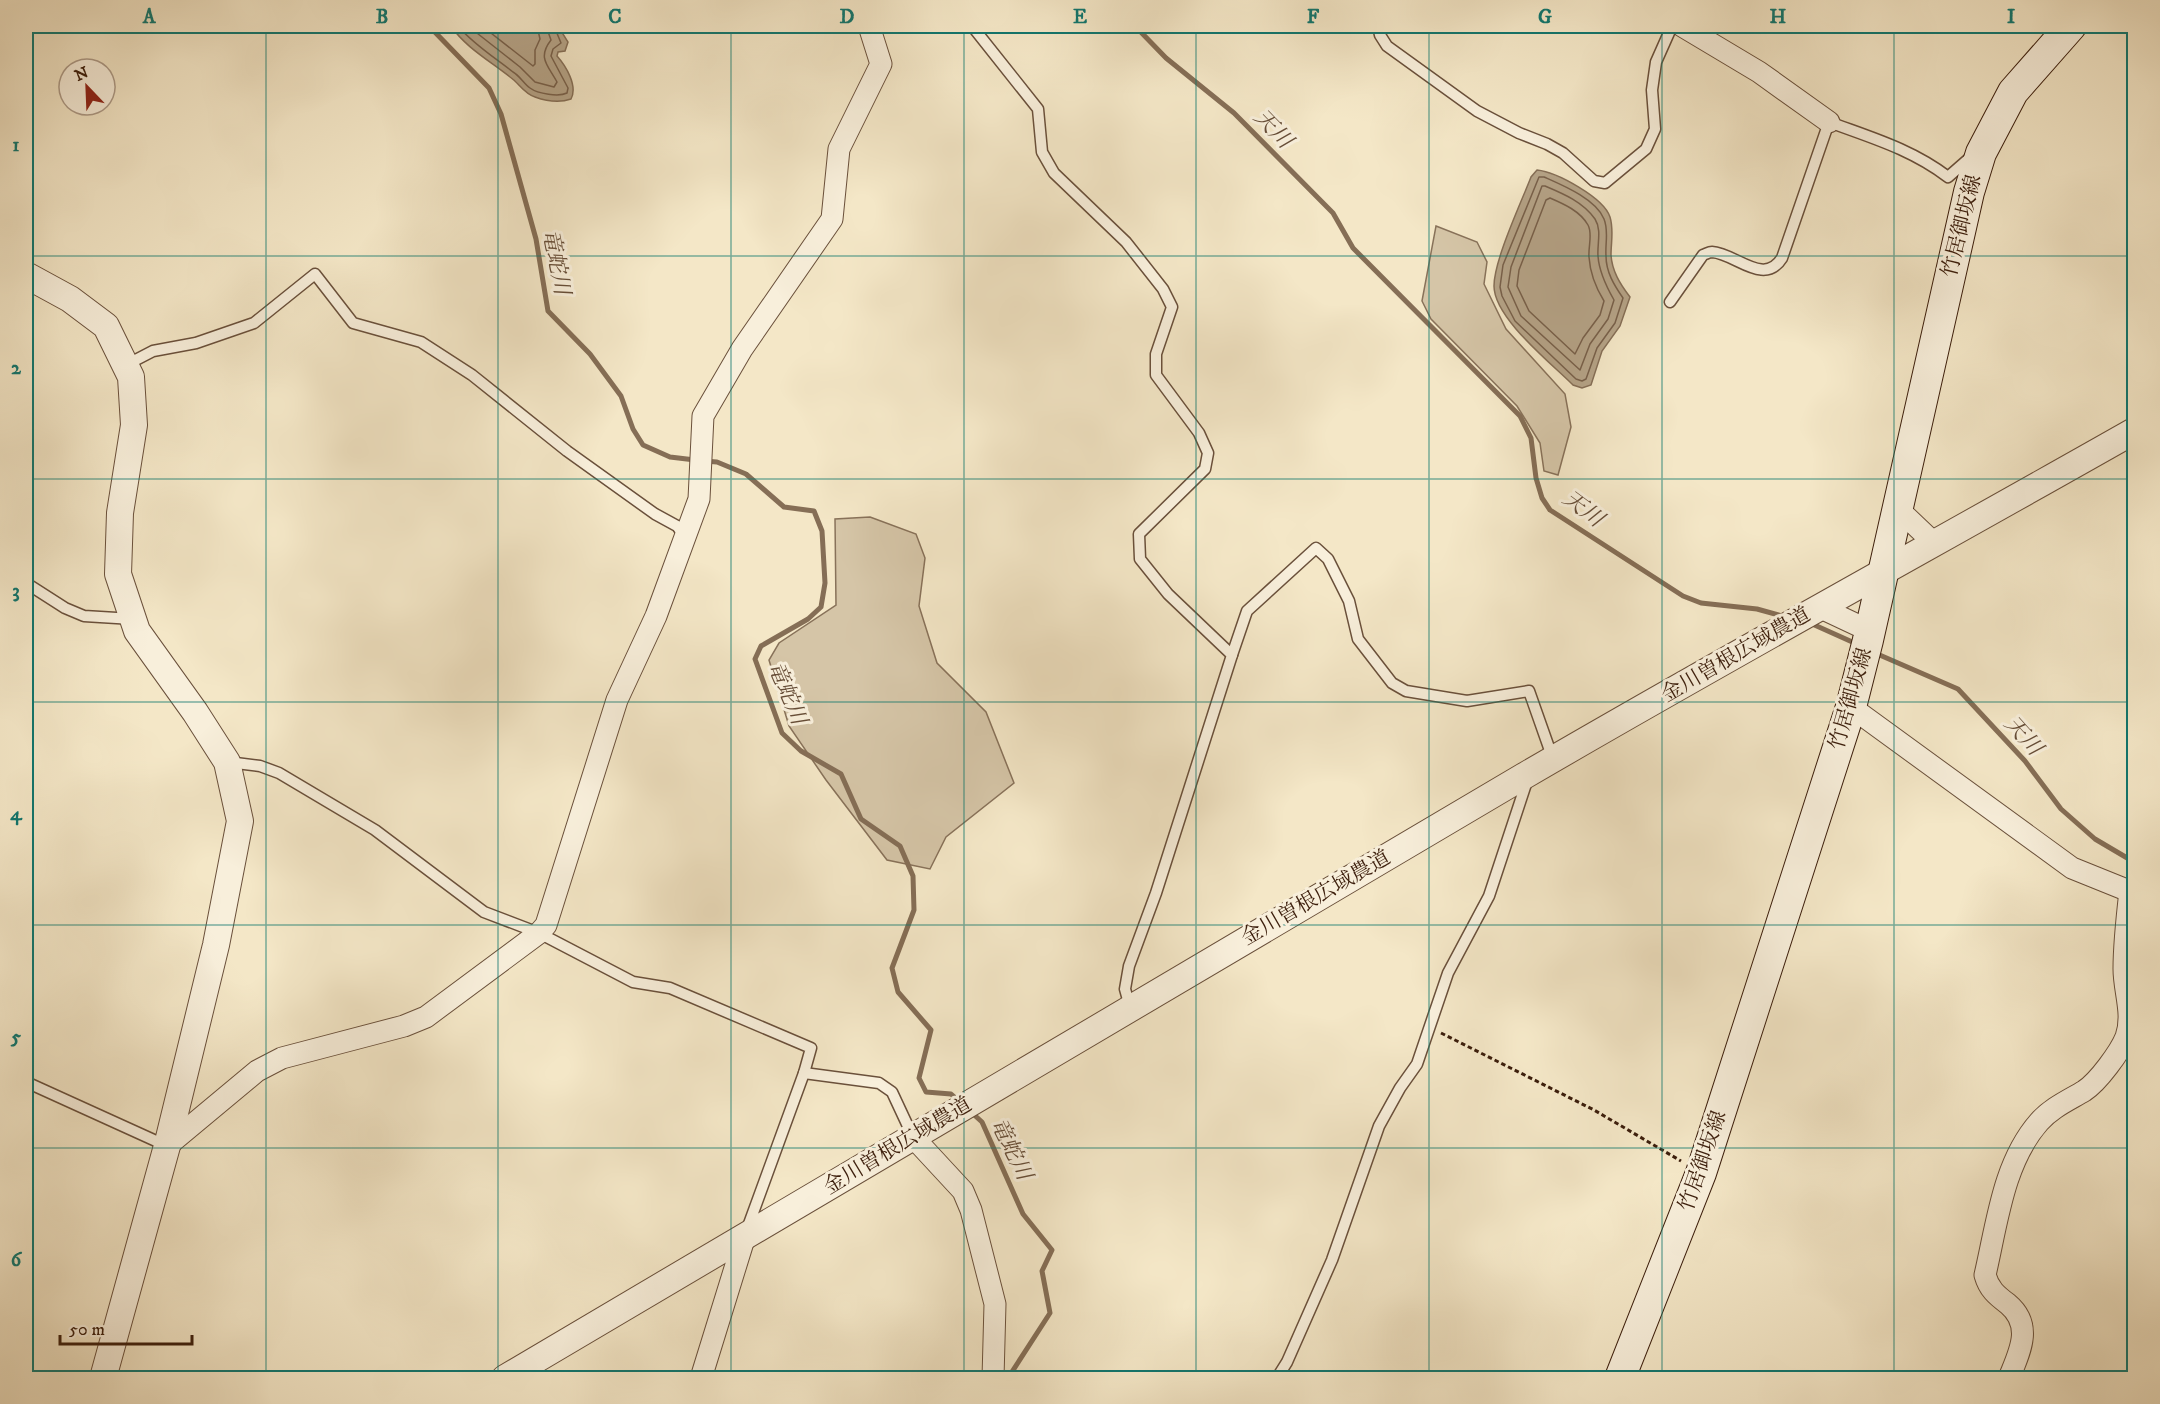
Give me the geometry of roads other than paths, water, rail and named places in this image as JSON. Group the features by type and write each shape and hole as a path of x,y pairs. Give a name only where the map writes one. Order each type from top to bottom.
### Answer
{"main road":[{"name":"竹居御坂線","path":"1620,1378 1701,1173 1851,707 1969,192 1981,153 2013,92 2071,26"}],"street":[{"path":"167,1146 257,1071 282,1058 404,1026 426,1017 539,933 546,925 617,700 656,616 699,499 703,416 742,349 832,219 839,149 881,64 869,26"},
{"path":"1682,26 1759,72 1829,122"},
{"path":"26,275 70,299 106,326 131,377 134,425 120,513 118,574 137,631 195,712 227,762 240,821 216,945 167,1146 103,1378"},
{"name":"金川曽根広域農道","path":"505,1378 744,1239 1130,1007 1529,773 2134,431"},
{"path":"1897,508 1935,544"},
{"path":"1814,610 1867,645"},
{"path":"1851,707 2072,868 2132,892 2124,970 2130,1021 2125,1039 2107,1067 2087,1089 2041,1119 2024,1143 2009,1173 1985,1275 1988,1286 1994,1294 2011,1307 2018,1316 2023,1330 2024,1341 2009,1378"},
{"path":"913,1137 963,1191 971,1210 995,1305 993,1378"},
{"path":"701,1378 744,1239"}],"lane":[{"path":"972,26 1038,109 1042,152 1054,173 1126,242 1163,290 1172,308 1156,354 1156,375 1199,433 1208,453 1206,469 1139,534 1140,559 1168,594 1232,655"},
{"path":"1378,26 1380,35 1387,46 1477,111 1519,133 1547,144 1563,153 1594,181 1605,183 1646,149 1654,129 1652,90 1656,62 1672,26"},
{"path":"2129,26 2134,34"},
{"path":"1670,302 1703,255 1713,252 1762,270 1777,265 1782,258 1829,122 1907,151 1927,161 1948,177 1970,157 1981,153"},
{"path":"125,365 153,351 196,343 254,323 315,274 353,323 421,342 472,375 576,457 655,514 677,526 686,538"},
{"path":"1130,1007 1125,989 1129,966 1156,893 1247,611 1316,549 1328,559 1349,601 1358,639 1392,683 1406,691 1467,701 1529,691 1553,760"},
{"path":"26,584 65,608 84,616 133,619"},
{"path":"227,762 260,766 279,773 375,830 484,912 539,933 633,982 670,988 811,1047 804,1073 744,1239"},
{"path":"1277,1378 1287,1362 1332,1260 1379,1126 1400,1088 1417,1064 1448,973 1490,896 1529,773"},
{"path":"804,1073 879,1083 892,1092 913,1137"},
{"path":"26,1082 167,1146"}],"water":[{"path":"451,26 558,26 568,42 565,51 558,52 557,56 572,82 571,99 548,100 528,93 471,47"},
{"path":"1537,170 1579,187 1590,194 1606,210 1612,227 1613,266 1630,297 1620,326 1602,351 1591,385 1582,388 1573,385 1525,339 1513,326 1496,299 1494,286 1498,262 1531,177"}],"waterway":[{"name":"竜蛇川","path":"429,26 489,88 501,114 536,239 548,311 590,354 621,396 633,429 643,445 670,457 695,460"},
{"name":"天川","path":"1135,26 1166,58 1234,113 1333,213 1353,248 1520,416 1531,438 1536,478 1542,498 1550,510 1683,596 1701,603 1757,609 1786,617"},
{"name":"竜蛇川","path":"704,461 717,462 746,474 784,507 814,511 822,531 825,583 821,607 808,619 761,646 755,659 782,733 801,751 841,774 861,819 900,846 913,876 914,910 892,968 898,992 931,1030 919,1078 926,1092 951,1094 960,1102"},
{"name":"天川","path":"1810,623 1859,645"},
{"name":"天川","path":"1875,653 1958,689 2025,761 2061,809 2095,839 2134,862"},
{"name":"竜蛇川","path":"971,1112 982,1122 1023,1214 1052,1250 1042,1271 1050,1313 1008,1378"}]}
